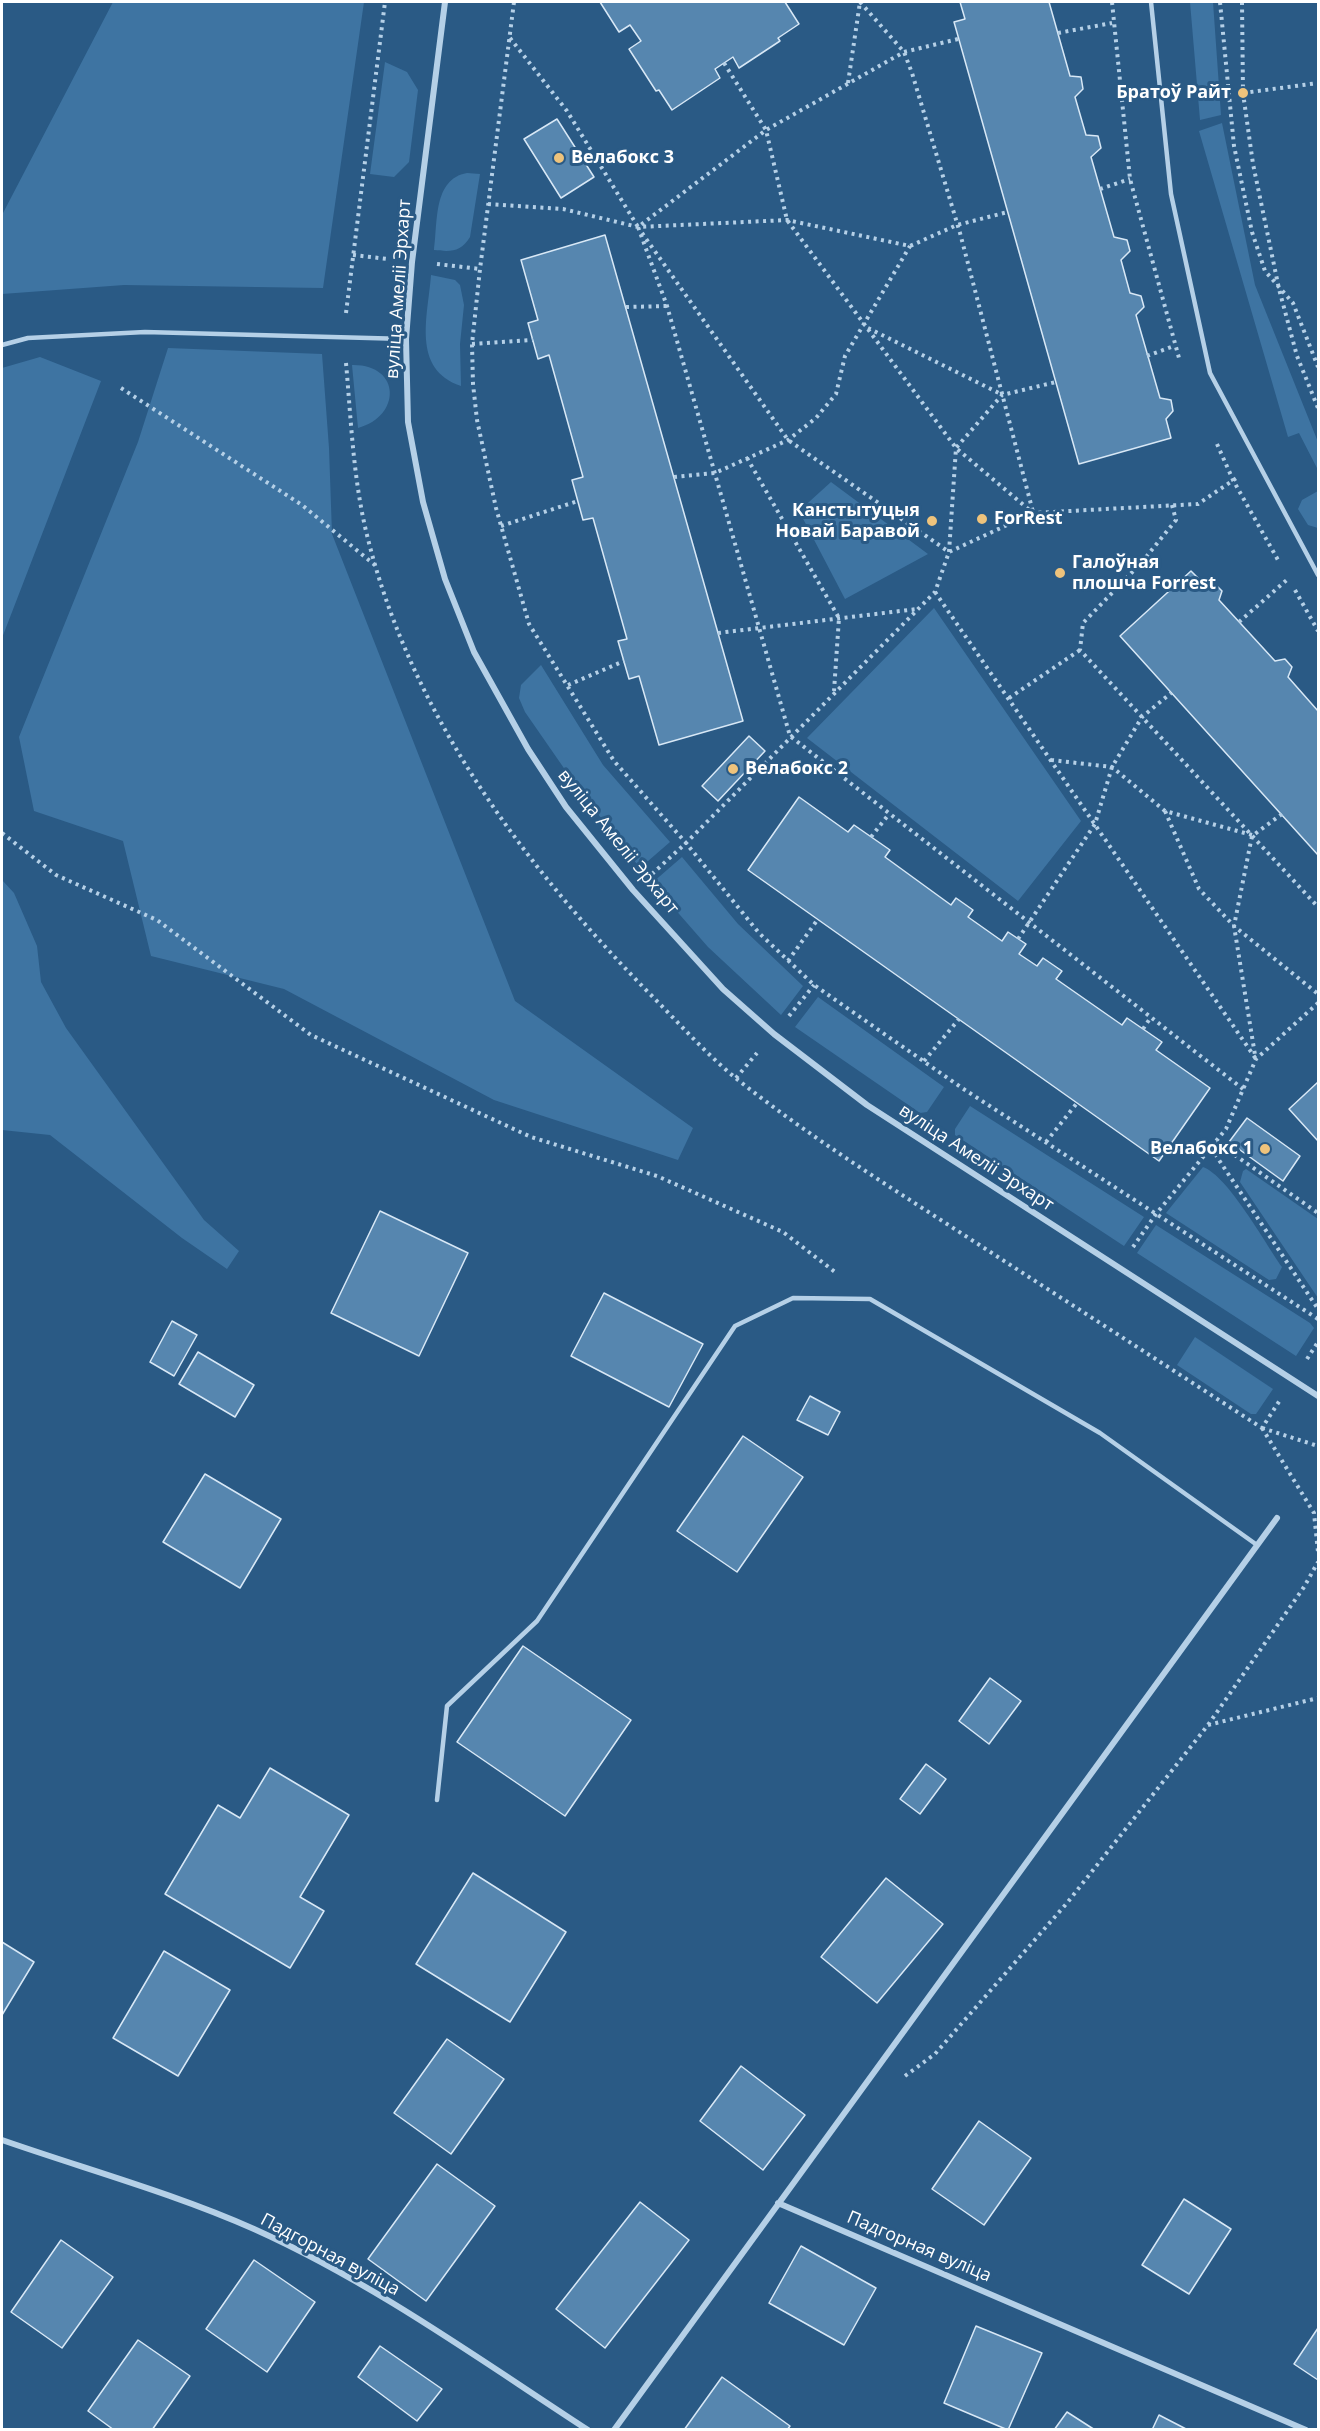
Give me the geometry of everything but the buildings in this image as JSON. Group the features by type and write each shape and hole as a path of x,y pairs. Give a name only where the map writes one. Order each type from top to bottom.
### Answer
{"street":[{"name":"вуліца Амеліі Эрхарт","path":"446,2 412,262 406,339 408,422 423,502 445,579 474,652 528,748 566,807 633,890 723,989 774,1034 867,1105 1318,1396"},
{"path":"614,2430 1277,1518"},
{"name":"Падгорная вуліца","path":"2,2140 187,2203 331,2268 427,2326 588,2430"},
{"name":"Падгорная вуліца","path":"778,2204 1306,2430"}],"lane":[{"path":"1151,2 1171,194 1210,373 1318,575"},
{"path":"2,345 28,338 145,332 344,335 406,339"},
{"path":"437,1800 447,1706 537,1622 735,1326 793,1298 870,1299 1100,1433 1257,1545"}],"path":[{"path":"385,2 344,335 356,473 366,532 401,642 434,713 478,786 552,886 592,932 687,1031 736,1078 804,1131 1262,1428 1318,1446"},
{"path":"514,2 472,344 477,420 501,526 529,624 614,761 686,843 759,933 814,985 1046,1142 1318,1319"},
{"path":"860,2 904,52 957,225 1033,513"},
{"path":"848,83 860,2"},
{"path":"1112,2 1130,179 1181,364"},
{"path":"1220,2 1234,146 1252,232 1264,271 1293,303 1318,367"},
{"path":"1242,2 1244,93 1253,164 1279,289 1297,356 1318,408"},
{"path":"1058,33 1113,23"},
{"path":"510,38 567,111 638,227 788,440 949,552"},
{"path":"638,227 766,129 904,52 958,39"},
{"path":"724,63 766,129 787,220 956,448 1033,513"},
{"path":"1244,93 1318,83"},
{"path":"1100,189 1130,179"},
{"path":"488,204 563,209 638,227 787,220 910,246 957,225 1008,212"},
{"path":"638,227 667,306 790,736 1243,1089"},
{"path":"674,477 715,473 788,440 816,418 836,394 845,356 865,326 910,246"},
{"path":"626,307 667,306"},
{"path":"865,326 1002,394"},
{"path":"472,344 533,340"},
{"path":"1147,356 1174,345"},
{"path":"633,890 686,843 834,691 935,592 949,552 956,448 1002,394 1056,382"},
{"path":"121,388 302,505 377,566"},
{"path":"747,458 839,618 834,691"},
{"path":"949,552 1033,513 1198,504 1257,464"},
{"path":"501,526 578,501"},
{"path":"1172,505 1176,520 1142,562 1083,623 1080,650 1318,907"},
{"path":"1239,622 1289,578"},
{"path":"935,592 1256,1059"},
{"path":"718,633 918,608"},
{"path":"1009,698 1080,650"},
{"path":"568,685 624,661"},
{"path":"1018,939 1095,824 1112,767 1142,717 1171,693"},
{"path":"1051,760 1112,767 1165,811 1252,836"},
{"path":"1165,811 1199,889 1234,926 1318,994"},
{"path":"871,837 889,814"},
{"path":"1256,1059 1234,926 1252,836 1282,814"},
{"path":"2,833 56,875 157,920 311,1035 531,1137 657,1176 783,1232 870,1299"},
{"path":"788,961 818,919"},
{"path":"736,1078 814,985"},
{"path":"1119,1268 1156,1214 1226,1129 1256,1059 1318,1003"},
{"path":"1143,1029 1151,1017"},
{"path":"924,1061 959,1019"},
{"path":"1046,1142 1077,1103"},
{"path":"1216,1142 1318,1213"},
{"path":"1211,1148 1318,1309"},
{"path":"1262,1428 1318,1342"},
{"path":"1262,1428 1314,1513 1318,1552"},
{"path":"874,2072 905,2076 935,2054 1067,1903 1208,1725 1304,1587 1318,1562"},
{"path":"1208,1725 1318,1698"}],"shaded area":[{"path":"113,2 364,2 323,288 124,285 2,294 2,215"},
{"path":"1190,2 1213,2 1221,115 1200,120"},
{"path":"385,62 407,72 418,90 409,162 394,177 370,174"},
{"path":"1222,123 1255,285 1318,442 1318,470 1299,433 1288,437 1199,131"},
{"path":"467,173 480,174 470,237 463,246 455,250 434,250 437,215 443,193 456,177"},
{"path":"431,275 455,280 460,285 464,305 460,344 461,386 445,378 435,367 429,354 426,324"},
{"path":"168,348 322,354 332,534 515,1001 693,1128 678,1160 494,1100 284,989 151,956 123,841 34,811 19,737 138,442"},
{"path":"40,357 101,381 2,638 2,368"},
{"path":"352,365 368,367 380,373 387,381 390,392 383,413 372,422 358,428"},
{"path":"831,482 928,554 845,599 799,511"},
{"path":"1318,491 1318,528 1308,525 1298,509 1302,500"},
{"path":"934,608 1081,821 1018,901 807,738"},
{"path":"541,665 603,765 670,842 640,868 577,787 525,712 519,698 521,685"},
{"path":"682,857 738,924 803,986 781,1015 708,947 652,883"},
{"path":"2,880 14,893 37,946 41,982 66,1028 204,1220 239,1251 227,1269 182,1238 50,1135 2,1130"},
{"path":"818,997 944,1087 927,1112 920,1113 795,1027"},
{"path":"970,1106 1144,1217 1124,1246 955,1135 955,1129"},
{"path":"1203,1167 1224,1183 1256,1227 1282,1267 1276,1279 1269,1280 1166,1213"},
{"path":"1246,1169 1318,1219 1318,1298 1240,1182 1243,1171"},
{"path":"1156,1225 1310,1323 1314,1328 1296,1356 1137,1253"},
{"path":"1195,1337 1273,1389 1256,1414 1251,1414 1177,1365"}],"place":[{"name":"Братоў Райт","path":"1243,93"},
{"name":"Велабокс 3","path":"559,158"},
{"name":"ForRest","path":"982,519"},
{"name":"Канстытуцыя Новай Баравой","path":"932,521"},
{"name":"Галоўная плошча Forrest","path":"1060,573"},
{"name":"Велабокс 2","path":"733,769"},
{"name":"Велабокс 1","path":"1265,1149"}]}
